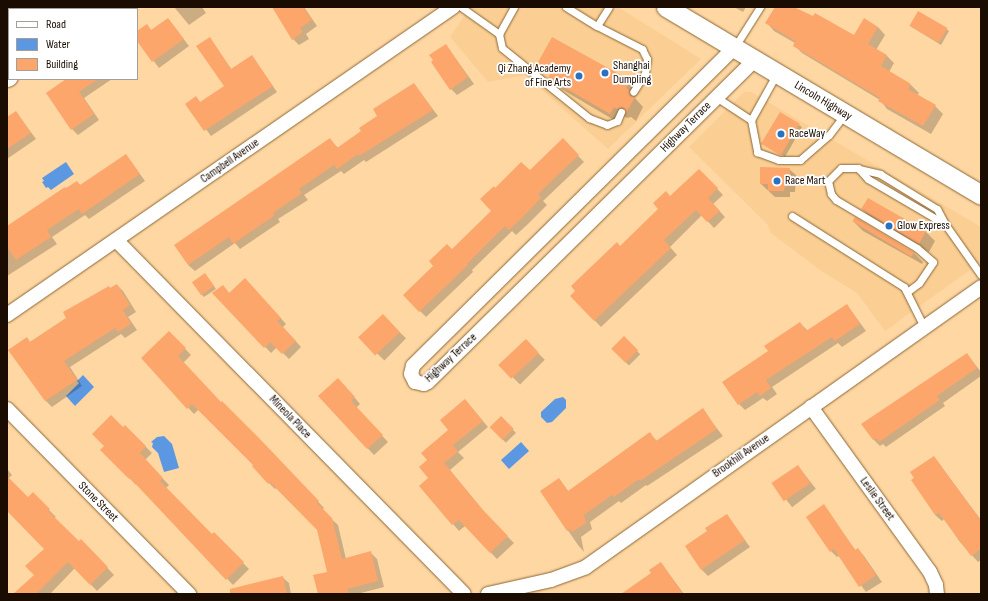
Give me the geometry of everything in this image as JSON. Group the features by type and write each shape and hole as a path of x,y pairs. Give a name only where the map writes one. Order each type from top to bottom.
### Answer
{"main road":[{"name":"Lincoln Highway","path":"666,7 981,195"}],"street":[{"name":"Campbell Avenue","path":"7,315 453,7"},
{"name":"Highway Terrace","path":"734,48 413,366 411,374 416,382 424,384 428,382 754,60"},
{"path":"567,213 583,229"},
{"name":"Mineola Place","path":"116,240 464,594"},
{"name":"Brookhill Avenue","path":"488,594 551,580 586,567 981,287"},
{"name":"Leslie Street","path":"811,407 930,572 936,585 937,594"},
{"name":"Stone Street","path":"7,409 189,594"}],"lane":[{"path":"461,7 499,34"},
{"path":"514,7 499,34 502,48 588,118 607,125 617,121 621,112"},
{"path":"566,7 597,26 642,49 647,59 645,73 633,92"},
{"path":"597,26 609,7"},
{"path":"734,48 760,7"},
{"path":"777,73 751,120 757,152 779,160 800,160 829,135 844,114"},
{"path":"716,98 751,120"},
{"path":"907,292 919,283 933,262 917,248 840,203 831,194 828,181 842,168 858,168 868,179 945,224 981,275"},
{"path":"792,216 904,287 924,327"}],"shaded area":[{"path":"470,7 618,7 701,59 608,149 525,75 488,82 450,37"},
{"path":"744,92 751,92 981,227 981,262 885,331 857,293 820,270 771,233 767,224 689,147"}],"water":[{"path":"66,162 74,174 51,190 48,187 46,188 42,182 44,181 42,178"},
{"path":"83,375 94,387 75,406 66,396 79,383 77,381"},
{"path":"563,397 566,400 566,408 552,422 547,423 541,417 541,412 555,399"},
{"path":"164,436 172,444 179,468 164,472 158,453 152,447 153,443 151,442 157,437"},
{"path":"521,442 529,451 509,469 501,460"}],"building":[{"path":"272,7 303,7 312,20 300,28 303,32 292,40"},
{"path":"775,7 794,7 813,16 815,13 854,35 864,18 878,27 868,44 887,55 881,66 911,84 908,89 936,105 923,126 878,101 880,98 793,46 795,41 765,23"},
{"path":"918,11 947,28 939,43 910,26"},
{"path":"168,18 184,39 152,62 138,42 138,30 147,24 151,30"},
{"path":"210,37 231,69 252,55 273,86 204,131 185,104 196,96 200,102 224,86 196,46"},
{"path":"552,37 630,80 626,88 629,90 630,96 635,97 626,113 623,107 617,109 614,107 610,114 548,78 551,72 537,64"},
{"path":"446,44 468,77 450,90 431,62 433,60 429,55"},
{"path":"65,80 97,80 79,92 94,114 71,130 46,93"},
{"path":"414,83 433,110 359,156 358,154 337,169 334,165 299,189 302,193 273,213 275,215 233,244 229,237 188,265 174,245 330,138 337,148 361,131 359,128 377,116 373,109"},
{"path":"16,111 31,133 7,149 7,117"},
{"name":"RaceWay","path":"780,112 800,124 781,156 761,144"},
{"path":"563,138 579,155 538,194 541,198 522,218 509,230 505,226 467,264 468,265 419,312 403,295 433,266 429,261 447,244 452,249 491,211 480,199 494,186 495,188 521,162 530,170"},
{"path":"126,154 140,174 82,214 79,209 47,230 51,237 16,260 7,247 7,226 65,187 66,188 77,181 80,185"},
{"name":"Race Mart","path":"760,167 790,168 790,186 785,186 784,191 768,191 768,184 760,184"},
{"path":"699,169 718,188 708,198 720,211 707,222 696,210 664,240 671,248 594,321 570,296 575,291 571,286 617,242 620,246 658,209 653,203 666,191 670,196"},
{"path":"868,198 926,231 919,244 861,209"},
{"path":"855,217 914,253 912,257 852,221"},
{"path":"205,273 214,286 201,295 192,282"},
{"path":"245,278 281,318 277,321 296,341 282,354 270,342 264,348 212,293 223,285 229,293"},
{"path":"117,284 130,305 123,310 131,324 118,332 115,328 64,361 77,380 45,401 8,350 27,337 30,342 66,318 63,312 109,286 110,288"},
{"path":"847,304 860,324 835,341 832,337 766,380 771,388 760,396 757,392 738,405 722,382 768,351 764,346 800,322 806,331"},
{"path":"383,314 400,332 375,355 358,337"},
{"path":"169,331 186,348 178,356 221,402 222,401 259,438 319,501 317,503 332,518 342,559 371,551 378,581 347,589 349,594 318,594 313,575 327,572 317,530 270,482 268,484 252,466 253,465 192,404 187,409 141,358"},
{"path":"624,336 638,350 625,363 611,349"},
{"path":"526,339 539,353 511,379 498,365"},
{"path":"967,353 977,368 937,396 940,400 879,442 877,438 873,440 861,424"},
{"path":"338,378 355,397 351,401 383,435 367,449 318,396"},
{"path":"465,399 483,421 453,445 458,452 444,463 483,510 508,536 490,553 459,520 452,525 419,486 428,478 419,467 427,460 421,453 448,430 440,420"},
{"path":"703,408 717,429 640,481 639,479 614,497 612,495 584,515 586,523 572,532 570,529 567,531 540,491 559,478 568,491 650,432 656,441"},
{"path":"111,415 123,427 125,425 146,446 140,453 163,478 160,481 212,534 214,532 244,562 226,580 130,478 129,479 100,450 104,446 92,434"},
{"path":"501,416 514,429 502,440 490,427"},
{"path":"934,456 981,521 981,549 971,556 939,513 935,515 911,480 914,478 910,472"},
{"path":"798,465 810,483 784,501 771,483"},
{"path":"7,476 28,497 33,492 50,509 48,511 79,541 81,539 108,567 90,585 68,562 36,594 13,594 34,575 25,566 44,549 7,511"},
{"path":"824,504 855,550 858,548 876,575 859,587 834,549 830,552 806,517"},
{"path":"727,514 745,540 701,570 685,546 707,531 705,528"},
{"path":"661,562 683,594 621,594 651,573 649,570"},
{"path":"283,576 287,594 230,594 230,589"}],"place":[{"name":"Shanghai Dumpling","path":"605,73"},
{"name":"Qi Zhang Academy of Fine Arts","path":"579,76"},
{"name":"RaceWay","path":"781,134"},
{"name":"Race Mart","path":"777,181"},
{"name":"Glow Express","path":"889,226"}]}
